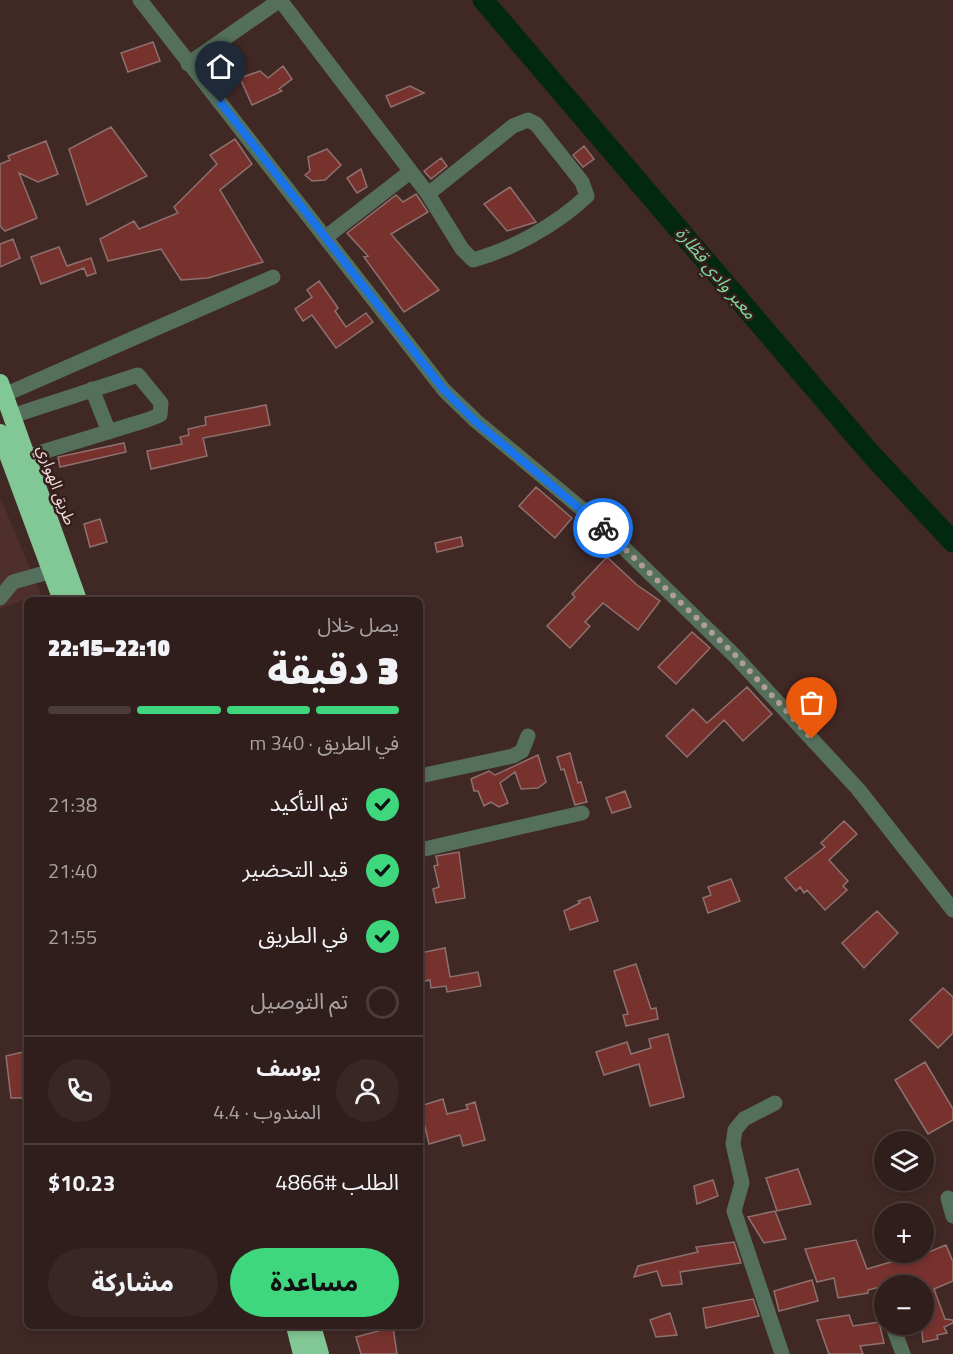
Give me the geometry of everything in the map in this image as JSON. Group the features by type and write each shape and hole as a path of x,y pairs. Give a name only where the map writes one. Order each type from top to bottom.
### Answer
{"highway":[{"name":"طريق الهواري","path":"2,389 77,597"},
{"path":"0,433 61,597"},
{"path":"296,1329 302,1354"},
{"path":"313,1329 320,1354"}],"street":[{"path":"140,0 444,390 476,422 594,519 734,654 858,789 953,910"},
{"path":"188,64 280,0 428,194 462,249 473,260 502,252 575,207 587,196 582,182 536,124 528,120 513,126 428,194"},
{"path":"327,237 410,172"},
{"path":"2,389 273,277"},
{"path":"12,416 138,375 161,403 160,414 26,457"},
{"path":"92,389 109,432"},
{"path":"0,598 13,582 52,571"},
{"path":"423,775 513,756 522,751 528,736"},
{"path":"423,849 582,813"},
{"path":"775,1103 744,1119 735,1130 733,1144 742,1183 734,1212 782,1354"},
{"path":"948,1198 953,1216"},
{"path":"896,1335 903,1354"}],"shaded area":[{"path":"0,497 41,594 24,597 24,600 0,609"}],"building":[{"path":"153,42 160,61 128,72 121,53"},
{"path":"283,66 292,79 279,89 282,91 252,105 240,78 260,71 268,78"},
{"path":"410,86 424,93 391,107 386,96"},
{"path":"111,127 147,176 87,205 69,149"},
{"path":"235,139 252,164 220,190 263,262 208,278 181,280 161,249 108,261 100,239 134,221 139,229 178,213 174,207 217,164 210,155"},
{"path":"46,141 58,174 38,182 19,173 37,218 5,231 0,226 0,164 10,160 8,156"},
{"path":"584,146 594,159 583,167 573,155"},
{"path":"327,149 341,165 325,180 312,181 305,175 310,171 308,157"},
{"path":"441,158 447,166 431,179 424,171"},
{"path":"361,169 367,187 357,193 347,178"},
{"path":"510,187 536,222 507,231 484,204"},
{"path":"416,194 428,212 391,234 439,290 404,312 364,257 368,256 347,233 396,195 403,202"},
{"path":"13,239 20,258 0,267 0,244"},
{"path":"59,247 67,266 91,258 96,273 87,276 84,268 41,284 31,257"},
{"path":"319,281 338,308 335,311 346,327 366,313 373,322 336,348 312,315 303,321 295,309 312,297 307,290"},
{"path":"266,405 270,425 203,438 207,456 151,469 147,451 182,444 180,437 189,435 188,429 206,425 205,417"},
{"path":"124,443 126,452 60,467 58,457"},
{"path":"536,487 572,518 555,538 519,506"},
{"path":"100,519 107,542 90,547 84,524"},
{"path":"461,537 463,546 437,552 435,543"},
{"path":"607,557 637,585 660,601 638,630 603,603 585,622 590,626 570,648 547,626 575,597 572,594"},
{"path":"692,632 710,648 676,684 658,667"},
{"path":"747,687 772,714 743,741 724,720 687,757 666,736 693,709 707,723"},
{"path":"570,753 578,783 581,782 587,802 575,805 564,769 561,770 557,757"},
{"path":"538,755 546,782 538,788 521,789 515,772 500,783 508,803 499,807 491,802 484,806 478,791 474,791 471,779 489,771 495,775"},
{"path":"625,791 631,807 612,813 606,798"},
{"path":"844,821 857,834 829,860 848,881 843,886 847,890 825,910 807,890 804,893 800,887 796,891 785,878 825,847 821,843"},
{"path":"459,852 465,898 436,903 433,889 439,887 434,866 438,865 436,856"},
{"path":"731,879 740,901 708,913 703,898 711,895 708,887"},
{"path":"590,897 598,921 570,930 564,911 580,903 578,901"},
{"path":"877,911 898,933 864,968 842,943"},
{"path":"445,948 450,977 478,972 481,986 447,992 446,986 431,988 430,980 423,981 423,952"},
{"path":"636,964 651,1009 656,1008 658,1019 626,1026 623,1015 628,1014 614,971"},
{"path":"943,988 953,997 953,1033 938,1048 910,1020"},
{"path":"668,1034 684,1097 650,1106 639,1064 604,1075 596,1052 627,1042 631,1054 651,1048 649,1039"},
{"path":"24,1052 24,1098 11,1098 6,1056"},
{"path":"925,1062 953,1109 953,1120 933,1131 926,1131 895,1080"},
{"path":"443,1099 447,1114 468,1109 466,1105 475,1102 485,1140 463,1146 460,1135 429,1144 423,1119 423,1105"},
{"path":"798,1169 811,1204 777,1211 766,1178"},
{"path":"713,1180 718,1196 697,1204 694,1186"},
{"path":"775,1211 786,1239 764,1243 748,1217"},
{"path":"856,1240 867,1269 887,1263 934,1263 934,1250 946,1245 953,1262 953,1281 934,1289 934,1275 874,1275 874,1288 868,1290 868,1293 838,1298 834,1278 817,1282 805,1249"},
{"path":"734,1242 741,1263 680,1272 682,1284 662,1286 657,1271 634,1277 638,1266 698,1252 696,1247"},
{"path":"812,1280 818,1301 779,1311 774,1291"},
{"path":"934,1289 945,1319 953,1320 953,1323 944,1327 947,1333 937,1335 938,1339 923,1342 922,1335 934,1335"},
{"path":"753,1299 759,1316 706,1328 703,1308"},
{"path":"670,1313 677,1335 656,1337 650,1320"},
{"path":"849,1315 853,1326 874,1323 874,1335 882,1335 884,1343 860,1346 863,1354 829,1354 817,1320"},
{"path":"393,1329 397,1354 361,1354 356,1337"}],"waterway":[{"name":"معبر وادي قطّارة","path":"483,0 870,453 953,542"}],"way so far":[{"path":"603,528 734,654 812,739"}],"route":[{"path":"221,103 444,390 476,422 603,528"}]}
